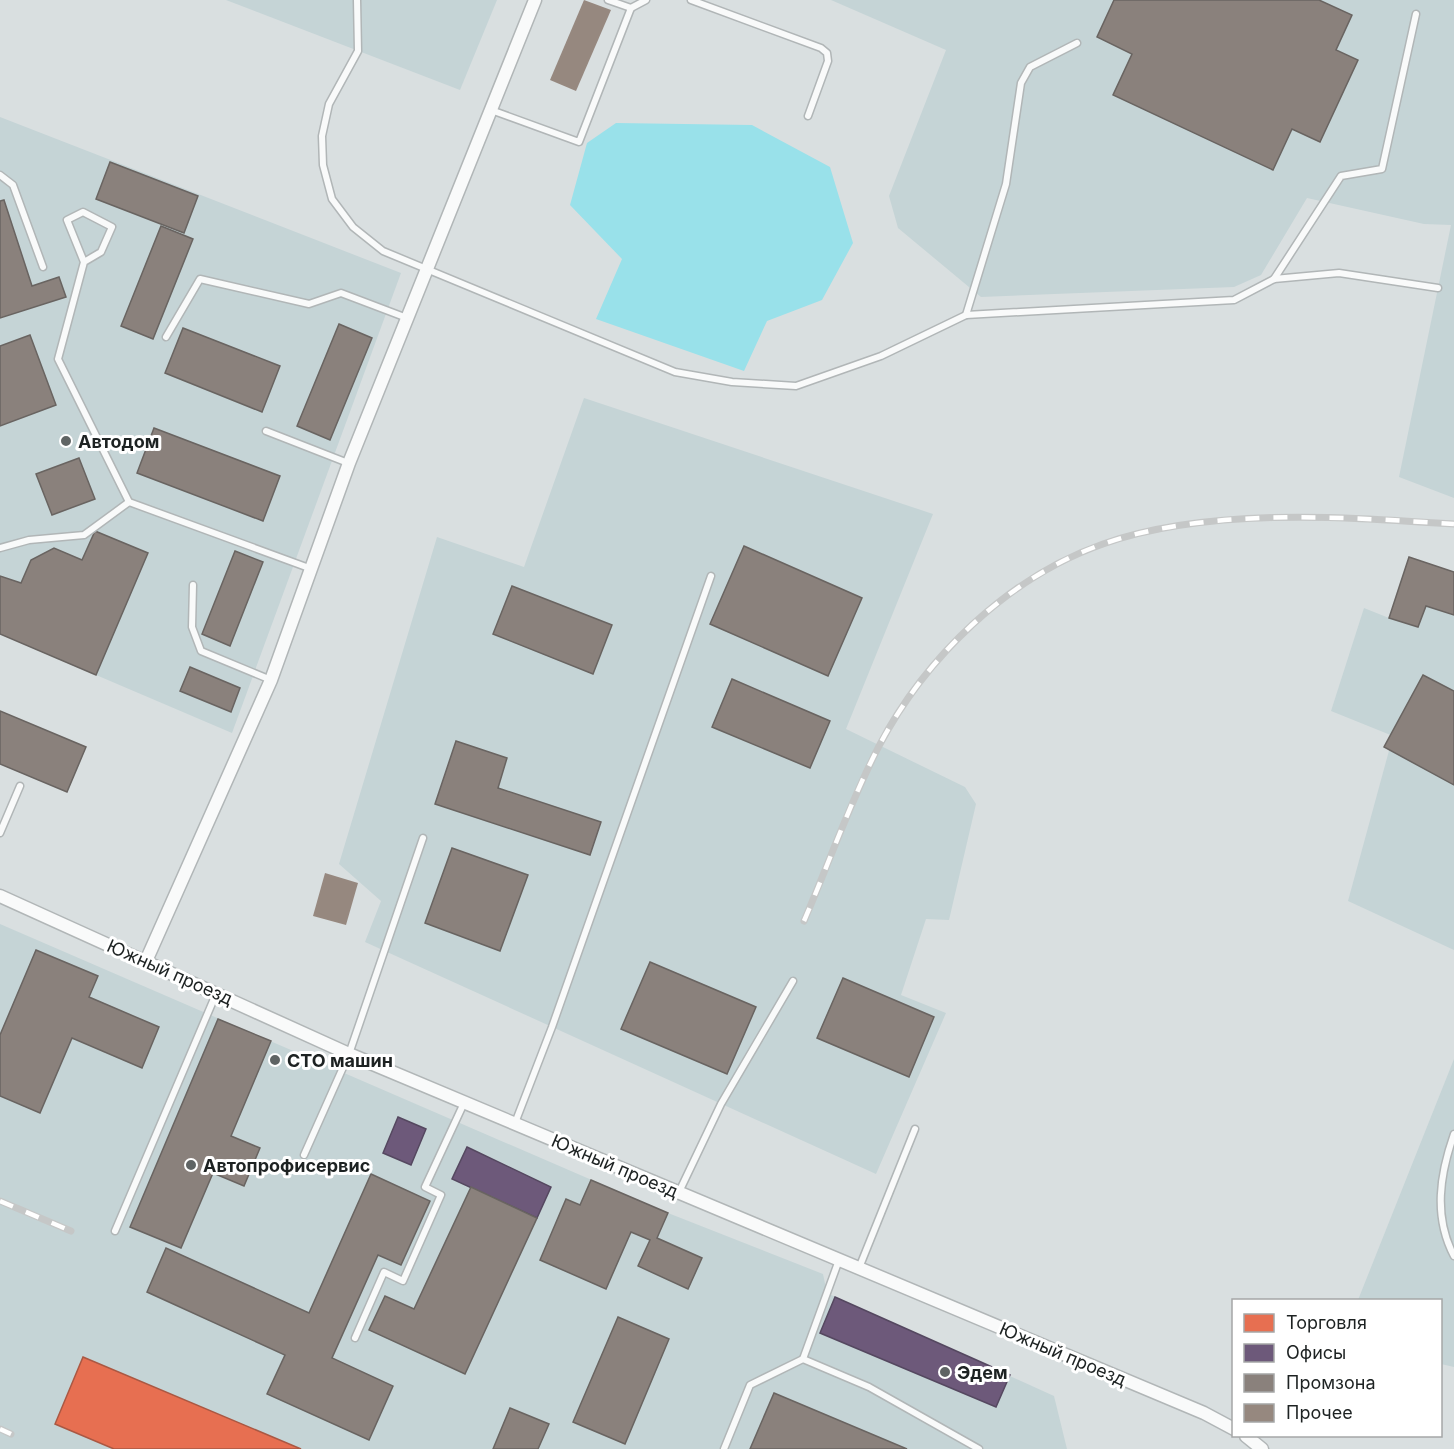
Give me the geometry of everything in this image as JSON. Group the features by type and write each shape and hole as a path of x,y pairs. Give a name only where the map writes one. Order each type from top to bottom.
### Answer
{"street":[{"path":"146,961 271,680 309,568 349,464 535,0"},
{"name":"Южный проезд","path":"0,896 349,1054 1204,1413 1232,1428"},
{"path":"1247,1437 1262,1449"}],"lane":[{"path":"357,0 358,51 329,104 322,136 323,165 332,199 353,227 383,251 675,372 732,382 796,386 881,356 966,315 1234,300 1274,279 1339,273 1438,288"},
{"path":"608,0 631,8"},
{"path":"491,110 579,142 631,8 646,0"},
{"path":"691,0 821,48 826,53 828,61 808,116"},
{"path":"1274,279 1341,176 1382,169 1416,14"},
{"path":"966,315 1006,184 1021,83 1030,67 1077,42"},
{"path":"0,175 13,185 43,267"},
{"path":"84,262 101,252 112,227 83,212 67,220 84,262 58,359 129,502 309,568"},
{"path":"166,337 200,279 309,304 341,293 408,319"},
{"path":"266,431 349,464"},
{"path":"0,548 29,540 84,535 129,502"},
{"path":"514,1124 556,1016 711,576"},
{"path":"193,585 192,627 201,651 271,680"},
{"path":"0,833 20,786"},
{"path":"304,1155 349,1054 423,838"},
{"path":"678,1192 721,1104 793,981"},
{"path":"115,1231 217,993"},
{"path":"355,1338 384,1272 403,1281 441,1195 425,1187 464,1102"},
{"path":"858,1268 915,1129"},
{"path":"1454,1134 1439,1183 1443,1222 1454,1256"},
{"path":"724,1449 750,1385 803,1359 839,1260"},
{"path":"803,1359 869,1387 979,1449"}],"shaded area":[{"path":"226,0 497,0 460,90"},
{"path":"831,0 1454,0 1454,498 1399,477 1451,225 1424,224 1307,198 1261,275 1234,287 981,297 898,228 889,196 946,50"},
{"path":"0,117 401,273 232,733 0,634"},
{"path":"616,123 752,125 830,167 853,243 822,300 767,321 744,371 596,319 622,259 570,205 587,143"},
{"path":"584,398 933,514 846,729 965,787 976,804 949,920 926,919 901,995 946,1013 876,1174 365,942 381,901 339,864 437,537 524,567"},
{"path":"1454,572 1454,950 1348,901 1393,736 1331,711 1364,608 1389,618"},
{"path":"0,924 668,1213 823,1274 827,1293 1054,1396 1067,1449 0,1449"},
{"path":"1454,1059 1454,1367 1442,1364 1442,1299 1358,1299"}],"building: Торговля":[{"path":"83,1357 301,1449 114,1449 55,1424"}],"building: Офисы":[{"path":"398,1117 426,1129 411,1165 383,1153"},
{"path":"467,1147 551,1187 537,1218 452,1179"},
{"path":"835,1297 1010,1375 996,1407 820,1333"}],"building: Промзона":[{"path":"1114,0 1319,0 1352,15 1336,50 1358,60 1320,142 1292,129 1273,170 1113,95 1132,54 1097,37"},
{"path":"110,162 198,196 184,233 96,199"},
{"path":"4,200 32,286 59,277 66,297 0,318 0,201"},
{"path":"161,226 193,239 153,339 121,326"},
{"path":"339,324 372,338 330,440 297,426"},
{"path":"183,328 280,366 262,412 165,373"},
{"path":"30,335 56,405 0,426 0,346"},
{"path":"154,428 280,476 263,521 137,473"},
{"path":"79,458 95,499 52,515 36,474"},
{"path":"95,531 148,553 96,675 0,634 0,576 21,583 31,560 54,548 82,560"},
{"path":"744,546 862,598 828,676 710,624"},
{"path":"235,551 263,562 230,646 202,634"},
{"path":"1409,557 1454,572 1454,615 1426,606 1418,627 1389,618"},
{"path":"512,586 612,625 593,674 493,634"},
{"path":"190,667 240,688 231,712 180,691"},
{"path":"1423,675 1454,691 1454,785 1384,747"},
{"path":"732,679 830,721 810,768 712,727"},
{"path":"0,711 86,747 67,792 0,764"},
{"path":"456,741 507,758 498,788 601,822 590,855 435,804"},
{"path":"452,848 528,875 500,951 425,923"},
{"path":"36,950 98,976 89,997 159,1027 142,1068 72,1038 40,1113 0,1096 0,1035"},
{"path":"650,962 756,1007 727,1074 621,1029"},
{"path":"843,978 934,1017 909,1077 817,1038"},
{"path":"218,1019 271,1041 231,1136 260,1148 244,1186 213,1173 181,1248 130,1227"},
{"path":"371,1174 430,1201 401,1265 378,1255 332,1358 393,1386 369,1440 267,1394 285,1355 147,1292 166,1248 309,1313"},
{"path":"591,1180 668,1213 657,1238 702,1258 688,1289 638,1266 650,1240 631,1232 606,1289 540,1260 566,1199 580,1205"},
{"path":"471,1187 537,1218 465,1374 369,1330 385,1296 414,1309"},
{"path":"618,1317 669,1339 625,1444 573,1422"},
{"path":"774,1393 907,1449 750,1449"},
{"path":"510,1408 549,1424 538,1449 493,1449"}],"building: Прочее":[{"path":"584,0 611,10 576,91 550,80"},
{"path":"325,873 358,883 346,925 313,916"}],"railway":[{"path":"804,921 859,789 879,746 898,713 945,652 973,624 1034,577 1103,544 1144,532 1187,524 1323,517 1454,524"},
{"path":"0,1201 71,1231"},
{"path":"0,1429 11,1434"}],"place":[{"name":"Автодом","path":"66,441"},
{"name":"СТО машин","path":"275,1060"},
{"name":"Автопрофисервис","path":"191,1165"},
{"name":"Эдем","path":"945,1372"}]}
